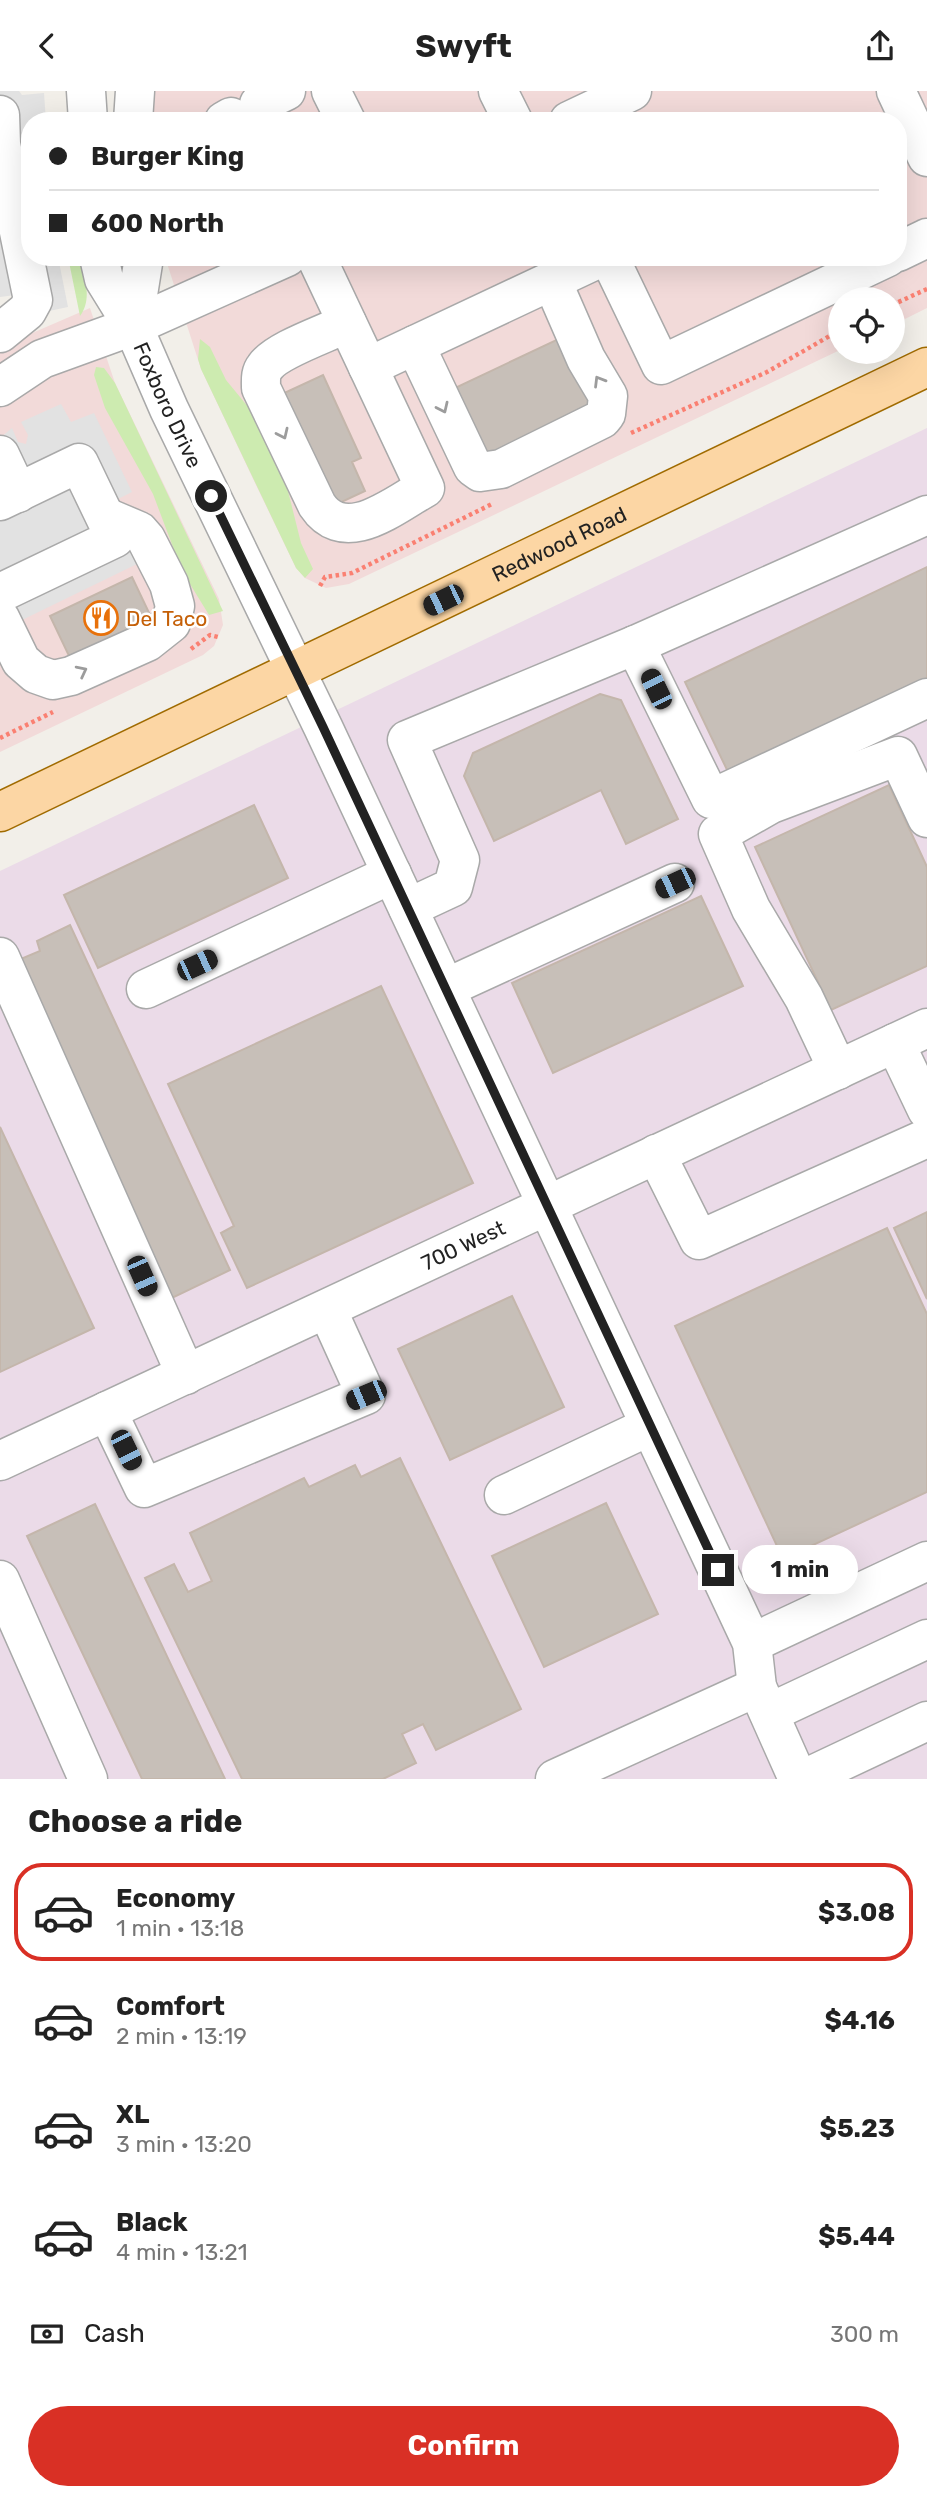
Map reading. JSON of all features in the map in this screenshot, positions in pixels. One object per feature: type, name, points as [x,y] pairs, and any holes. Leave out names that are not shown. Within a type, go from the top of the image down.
[{"type":"main road","name":"Redwood Road","points":[[0,812],[927,367]]},
{"type":"street","points":[[86,91],[87,112]]},
{"type":"street","points":[[134,112],[135,91]]},
{"type":"street","points":[[331,91],[342,112]]},
{"type":"street","points":[[498,91],[508,112]]},
{"type":"street","points":[[588,112],[632,91]]},
{"type":"street","points":[[910,103],[927,157]]},
{"type":"street","points":[[0,135],[21,240]]},
{"type":"street","points":[[907,248],[927,239]]},
{"type":"street","points":[[0,333],[27,311],[33,300],[26,266]]},
{"type":"street","name":"Foxboro Drive","points":[[101,266],[104,279],[133,326],[169,409],[297,671],[752,1643],[763,1700],[798,1779]]},
{"type":"street","name":"Foxboro Drive","points":[[133,326],[143,266]]},
{"type":"street","points":[[0,387],[42,359],[133,326],[267,266]]},
{"type":"street","points":[[320,266],[343,314],[425,488],[359,523],[348,525],[330,520],[317,505],[261,388],[251,361],[254,344],[343,314]]},
{"type":"street","points":[[368,367],[583,266]]},
{"type":"street","points":[[613,266],[661,365],[869,266]]},
{"type":"street","points":[[415,345],[472,467],[480,472],[501,469],[602,419],[606,414],[608,396],[586,359],[552,281]]},
{"type":"street","points":[[0,455],[9,497],[79,463],[115,538],[0,593]]},
{"type":"street","points":[[146,989],[400,891],[453,887],[460,860],[407,740],[635,645],[927,515]]},
{"type":"street","points":[[0,618],[21,661],[18,675],[53,680],[71,676],[147,642],[171,623],[175,606],[173,594],[146,539],[139,531],[106,517]]},
{"type":"street","points":[[635,645],[711,799],[927,698]]},
{"type":"street","points":[[838,1070],[804,998],[751,909],[718,834],[771,804],[898,756],[927,818]]},
{"type":"street","points":[[446,989],[675,883]]},
{"type":"street","points":[[0,957],[186,1375]]},
{"type":"street","points":[[911,1036],[927,1110]]},
{"type":"street","name":"700 West","points":[[0,1461],[911,1036]]},
{"type":"street","points":[[656,1154],[699,1240],[927,1138]]},
{"type":"street","points":[[107,1411],[144,1488],[366,1395],[327,1309]]},
{"type":"street","points":[[504,1495],[650,1426]]},
{"type":"street","points":[[752,1643],[927,1561]]},
{"type":"street","points":[[0,1580],[88,1779]]},
{"type":"street","points":[[555,1779],[616,1764],[763,1700],[927,1639]]},
{"type":"street","points":[[804,1779],[927,1721]]},
{"type":"path","points":[[905,299],[927,289]]},
{"type":"path","points":[[320,586],[325,577],[340,577],[398,551]]},
{"type":"path","points":[[209,635],[218,637]]},
{"type":"shaded area","points":[[0,91],[19,91],[22,95],[44,93],[45,112],[21,112],[21,266],[60,266],[68,307],[49,311],[15,295],[0,297]]},
{"type":"shaded area","points":[[150,91],[927,91],[927,308],[905,319],[905,287],[828,287],[828,356],[349,584],[326,588],[305,578],[296,568],[201,369],[168,266],[907,266],[907,112],[151,112]]},
{"type":"shaded area","points":[[90,308],[115,383],[219,599],[223,625],[214,646],[203,655],[0,752],[0,347]]},
{"type":"shaded area","points":[[61,404],[71,422],[94,413],[132,492],[116,500],[137,564],[20,621],[0,606],[0,438],[12,428],[18,442],[26,444],[28,435],[21,422]]},
{"type":"shaded area","points":[[927,428],[927,1779],[0,1779],[0,871]]},
{"type":"green space","points":[[70,266],[82,266],[85,280],[87,295],[80,316]]},
{"type":"green space","points":[[200,339],[210,347],[226,380],[254,414],[286,483],[301,543],[313,569],[305,578],[296,568],[201,369],[198,359]]},
{"type":"green space","points":[[96,367],[104,368],[115,383],[223,611],[209,615],[182,571],[153,494],[105,408],[94,375]]},
{"type":"building","points":[[567,335],[603,412],[489,466],[453,389]]},
{"type":"building","points":[[323,375],[361,458],[352,462],[365,491],[333,506],[280,395]]},
{"type":"building","points":[[927,567],[927,680],[729,774],[685,682]]},
{"type":"building","name":"Del Taco","points":[[132,577],[152,619],[70,658],[50,616]]},
{"type":"building","points":[[600,694],[621,700],[678,819],[626,844],[601,790],[494,841],[464,776],[473,753]]},
{"type":"building","points":[[889,785],[927,867],[927,966],[831,1010],[755,847]]},
{"type":"building","points":[[254,805],[288,878],[98,968],[64,895]]},
{"type":"building","points":[[701,896],[743,986],[553,1073],[512,983]]},
{"type":"building","points":[[70,925],[230,1270],[172,1298],[16,961],[40,951],[37,941]]},
{"type":"building","points":[[381,986],[473,1183],[247,1288],[221,1233],[234,1226],[168,1084]]},
{"type":"building","points":[[0,1127],[94,1328],[0,1372]]},
{"type":"building","points":[[927,1212],[927,1299],[894,1228]]},
{"type":"building","points":[[887,1228],[927,1314],[927,1492],[783,1559],[675,1326]]},
{"type":"building","points":[[512,1296],[564,1407],[450,1460],[398,1349]]},
{"type":"building","points":[[400,1458],[521,1709],[436,1750],[423,1724],[402,1734],[416,1763],[383,1779],[242,1779],[145,1578],[174,1564],[188,1592],[212,1581],[190,1533],[304,1478],[309,1487],[355,1465],[361,1477]]},
{"type":"building","points":[[606,1503],[658,1614],[544,1667],[492,1556]]},
{"type":"building","points":[[95,1504],[225,1779],[142,1779],[27,1536]]},
{"type":"place","name":"Del Taco","points":[[101,618]]},
{"type":"route","points":[[211,496],[323,727],[718,1570]]}]
